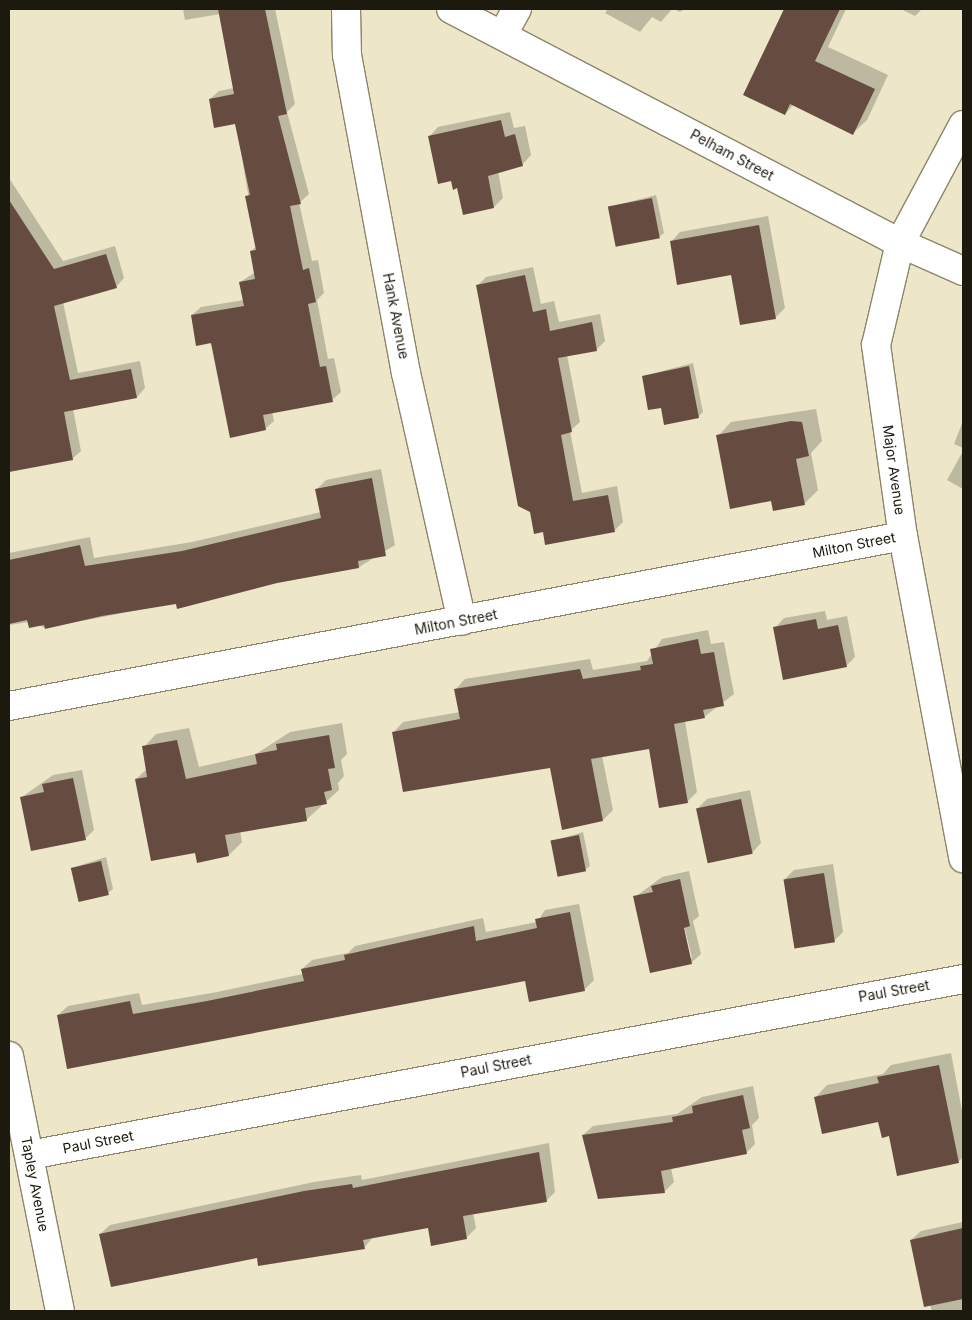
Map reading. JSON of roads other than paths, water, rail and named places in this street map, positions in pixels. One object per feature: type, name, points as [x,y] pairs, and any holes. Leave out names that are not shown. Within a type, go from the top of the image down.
[{"type":"street","name":"Hank Avenue","points":[[346,9],[347,55],[406,373],[462,621]]},
{"type":"street","points":[[451,9],[503,34],[517,9]]},
{"type":"street","name":"Pelham Street","points":[[503,34],[900,243],[963,271]]},
{"type":"street","name":"Major Avenue","points":[[963,125],[900,243],[876,345],[904,536],[963,858]]},
{"type":"street","name":"Milton Street","points":[[9,706],[904,536]]},
{"type":"street","name":"Paul Street","points":[[30,1155],[963,979]]},
{"type":"street","name":"Tapley Avenue","points":[[9,1056],[60,1311]]}]
